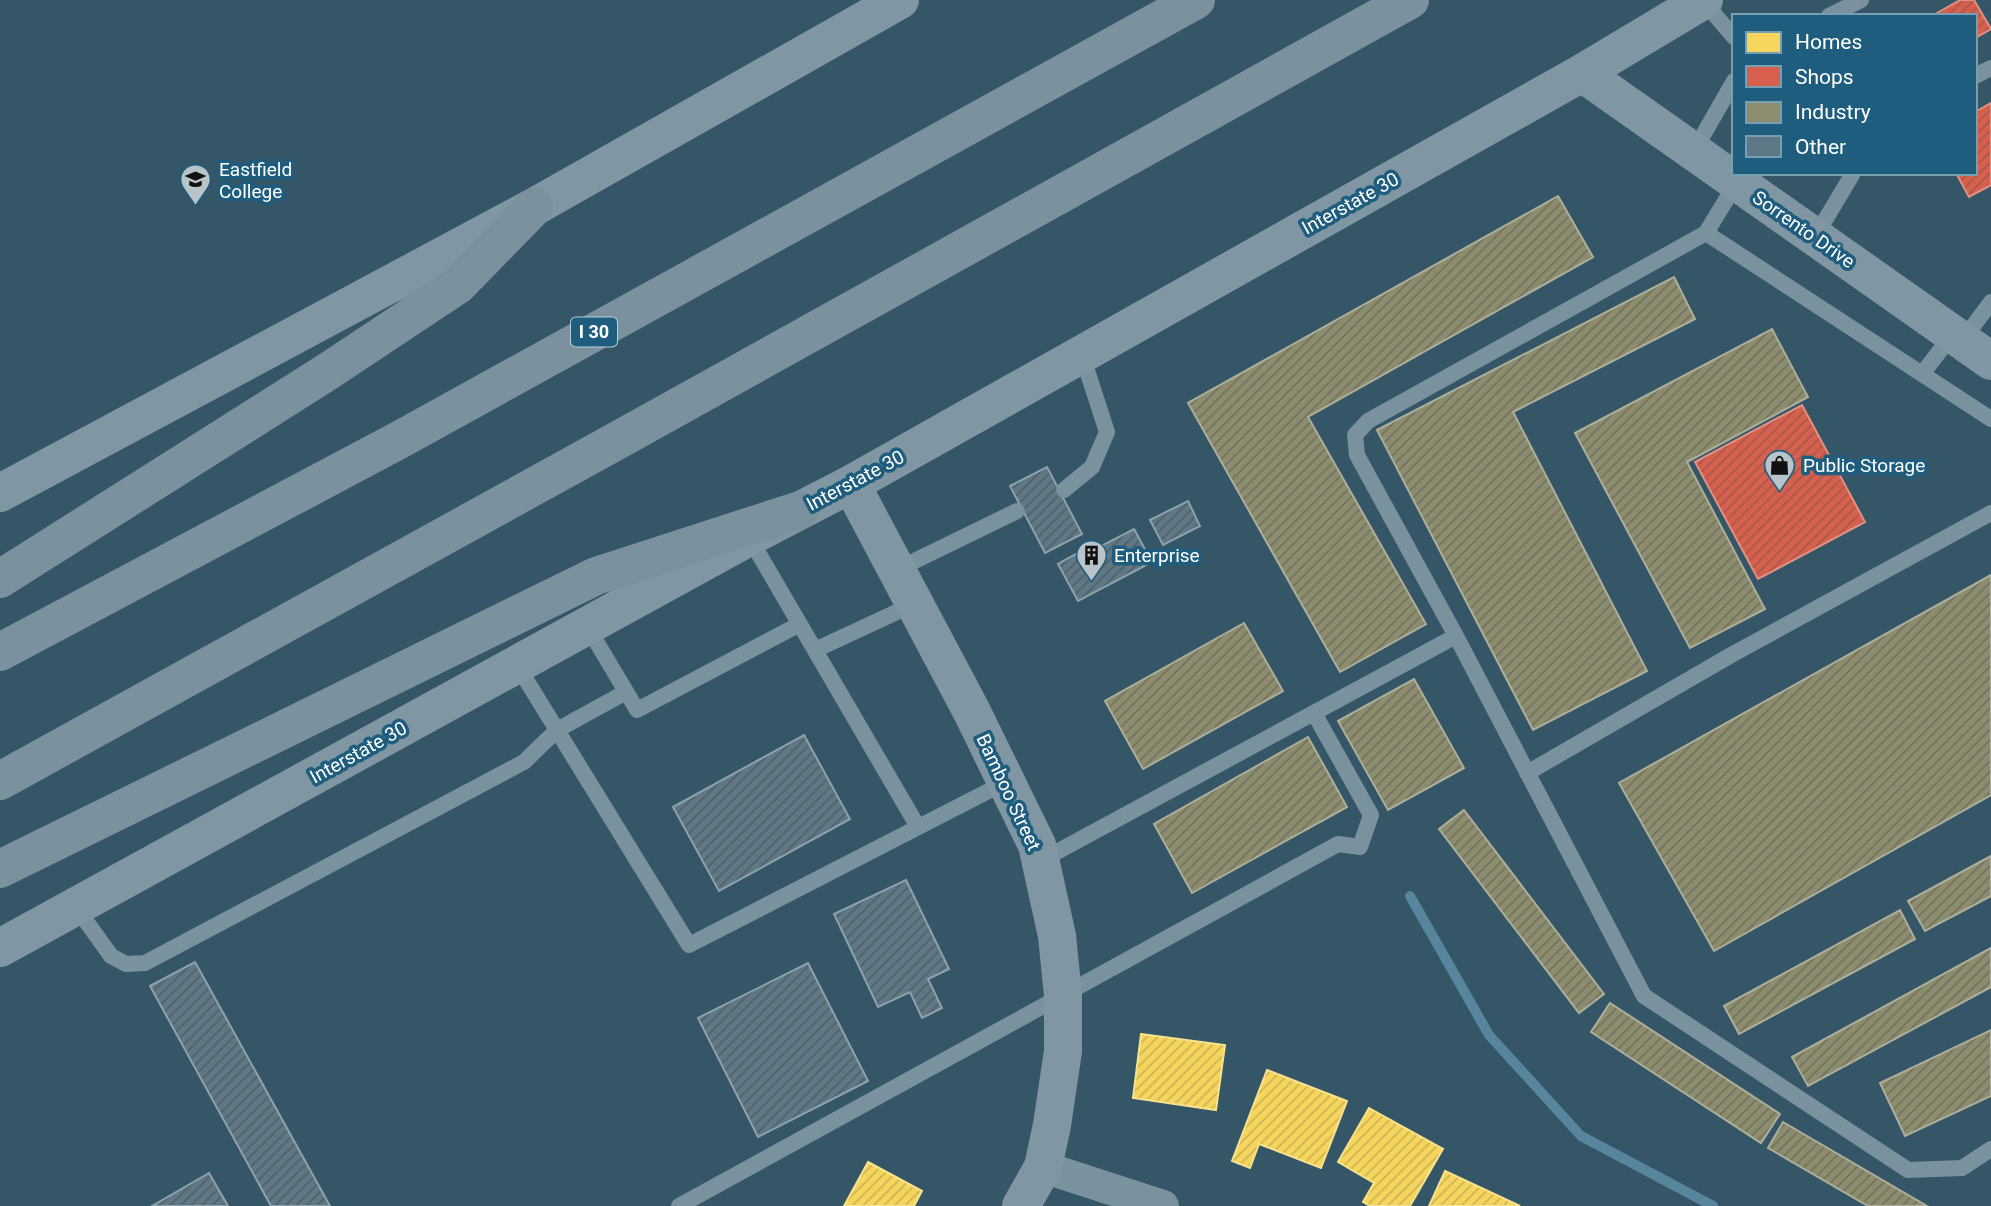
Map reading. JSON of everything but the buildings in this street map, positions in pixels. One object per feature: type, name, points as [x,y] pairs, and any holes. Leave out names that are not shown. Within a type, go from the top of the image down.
[{"type":"highway","name":"I 30","points":[[0,652],[401,439],[1196,0]]},
{"type":"highway","points":[[0,781],[1410,0]]},
{"type":"highway","points":[[0,579],[315,380],[458,285],[534,207]]},
{"type":"highway","points":[[0,869],[596,576],[800,510]]},
{"type":"main road","points":[[0,494],[534,207],[900,0]]},
{"type":"main road","name":"Interstate 30","points":[[0,948],[749,537],[851,484],[1582,73],[1704,0]]},
{"type":"main road","name":"Sorrento Drive","points":[[1582,73],[1969,345]]},
{"type":"main road","name":"Bamboo Street","points":[[851,484],[972,712],[1037,845],[1041,861],[1058,936],[1063,995],[1063,1051],[1052,1125],[1042,1167],[1021,1206]]},
{"type":"street","points":[[1042,1167],[1163,1206]]},
{"type":"lane","points":[[1704,0],[1732,35]]},
{"type":"lane","points":[[1833,14],[1861,0]]},
{"type":"lane","points":[[1694,151],[1732,84]]},
{"type":"lane","points":[[1815,237],[1852,175]]},
{"type":"lane","points":[[1737,182],[1706,233],[1368,421],[1355,435],[1357,454],[1456,636],[1644,996],[1908,1170],[1962,1168],[1991,1149]]},
{"type":"lane","points":[[1706,233],[1991,419]]},
{"type":"lane","points":[[1922,373],[1969,345],[1991,302]]},
{"type":"lane","points":[[1064,491],[1092,467],[1107,432],[1082,355]]},
{"type":"lane","points":[[897,570],[1017,511]]},
{"type":"lane","points":[[1527,772],[1733,654],[1991,513]]},
{"type":"lane","points":[[749,537],[918,827]]},
{"type":"lane","points":[[815,650],[914,604]]},
{"type":"lane","points":[[587,626],[637,710],[800,625]]},
{"type":"lane","points":[[1041,861],[1456,636]]},
{"type":"lane","points":[[517,665],[689,945],[1006,782]]},
{"type":"lane","points":[[76,906],[111,957],[126,964],[145,963],[524,762],[557,730],[626,692]]},
{"type":"lane","points":[[679,1206],[1338,844],[1360,847],[1371,815],[1314,713]]},
{"type":"waterway","points":[[1410,896],[1489,1035],[1581,1136],[1713,1206]]},
{"type":"place","name":"Eastfield College","points":[[196,207]]},
{"type":"place","name":"Public Storage","points":[[1780,492]]},
{"type":"place","name":"Enterprise","points":[[1091,582]]}]
